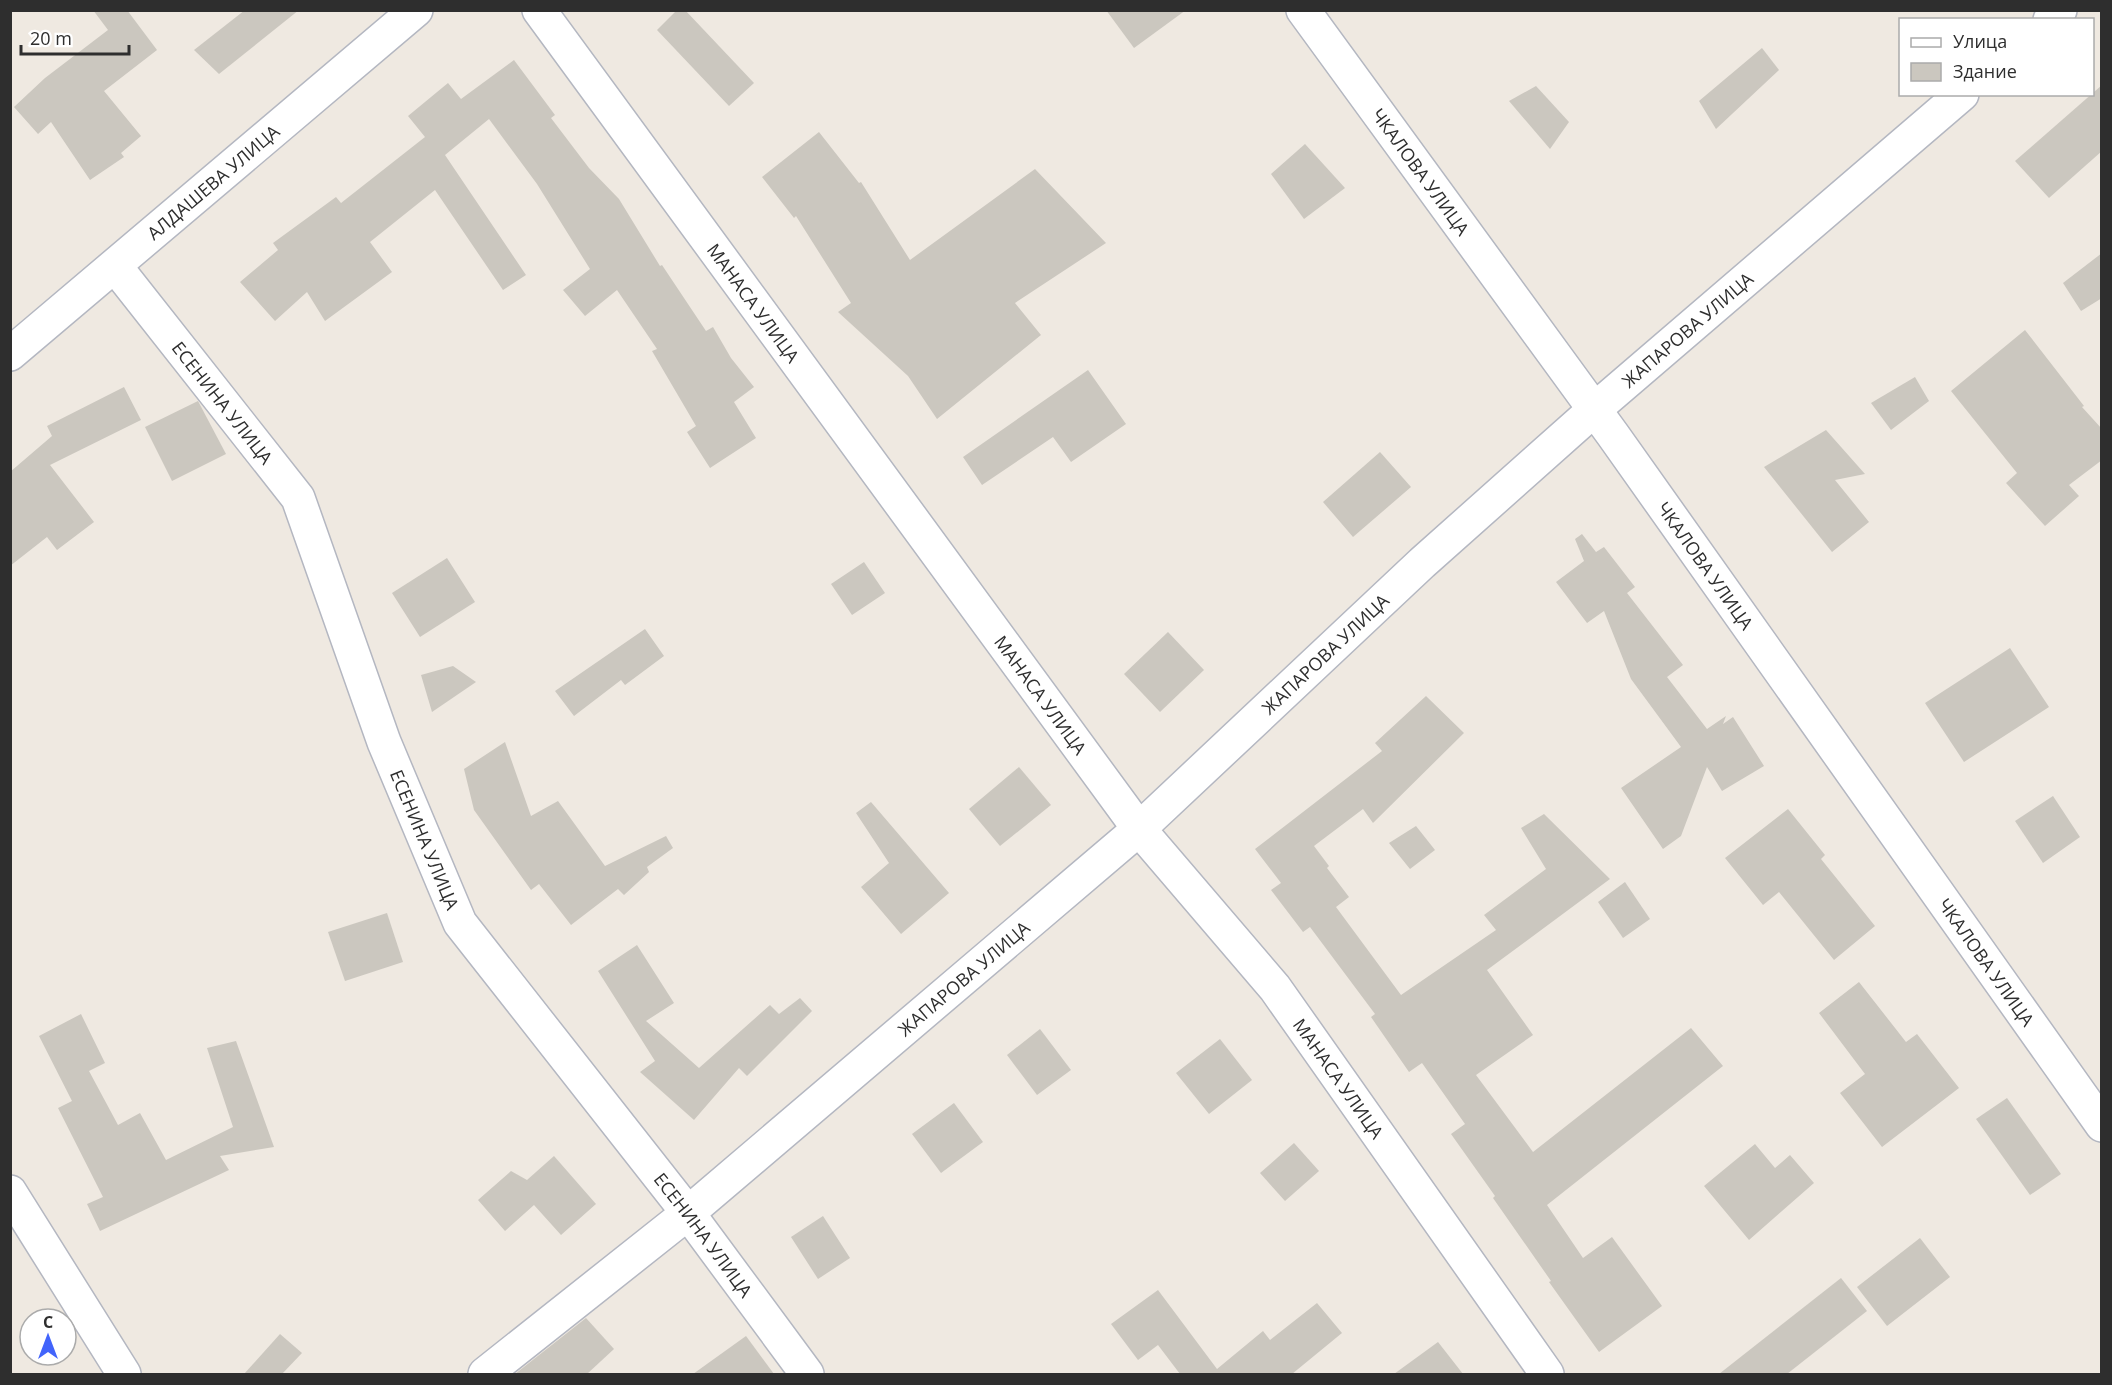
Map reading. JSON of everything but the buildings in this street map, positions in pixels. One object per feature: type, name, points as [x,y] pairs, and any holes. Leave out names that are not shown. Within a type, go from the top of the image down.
[{"type":"street","name":"АЛДАШЕВА УЛИЦА","points":[[10,354],[416,10]]},
{"type":"street","name":"МАНАСА УЛИЦА","points":[[539,10],[1139,829],[1275,988],[1547,1374]]},
{"type":"street","name":"ЧКАЛОВА УЛИЦА","points":[[1303,10],[1595,409],[2096,1106]]},
{"type":"street","name":"ЖАПАРОВА УЛИЦА","points":[[485,1374],[688,1213],[1139,829],[1422,563],[1595,409],[1960,96]]},
{"type":"street","name":"ЕСЕНИНА УЛИЦА","points":[[115,266],[298,498],[384,742],[460,923],[688,1213],[807,1374]]},
{"type":"street","points":[[10,1192],[124,1374]]}]
